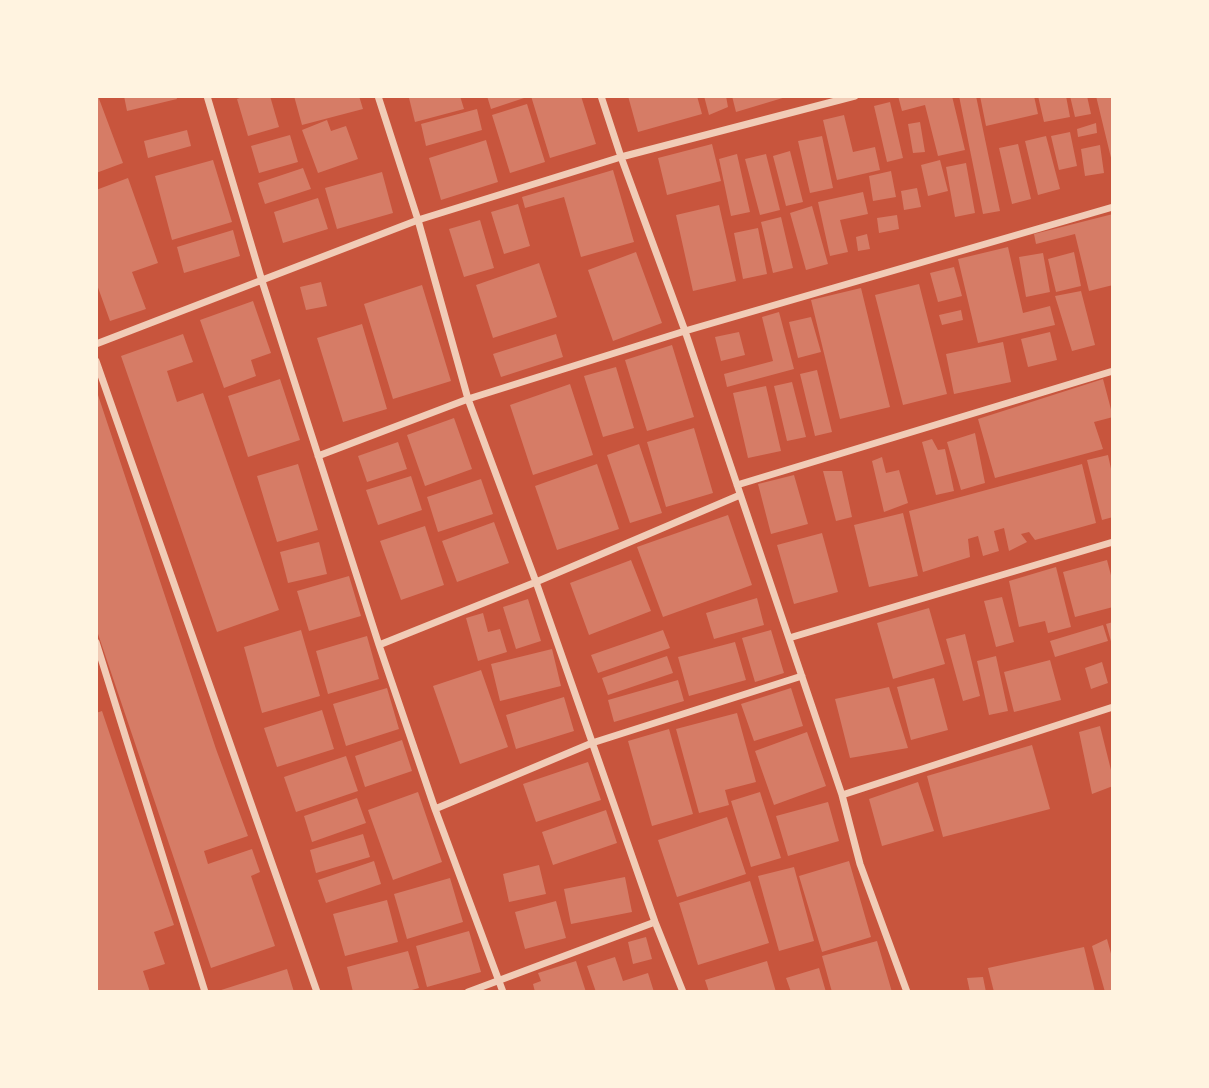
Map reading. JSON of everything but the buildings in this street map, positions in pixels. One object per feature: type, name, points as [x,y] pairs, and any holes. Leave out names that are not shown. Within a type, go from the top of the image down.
[{"type":"street","points":[[207,96],[262,281],[379,645],[435,809],[503,992]]},
{"type":"street","points":[[378,96],[418,220],[468,399],[536,582],[655,922],[683,992]]},
{"type":"street","points":[[601,96],[685,331],[842,796],[860,864],[907,992]]},
{"type":"street","points":[[96,344],[418,220],[621,157],[855,96]]},
{"type":"street","points":[[318,456],[468,399],[685,331],[1113,207]]},
{"type":"street","points":[[96,361],[317,992]]},
{"type":"street","points":[[737,485],[1113,371]]},
{"type":"street","points":[[379,645],[740,495]]},
{"type":"street","points":[[789,638],[1113,542]]},
{"type":"street","points":[[96,642],[205,992]]},
{"type":"street","points":[[435,809],[592,743],[802,676]]},
{"type":"street","points":[[842,796],[1113,707]]},
{"type":"street","points":[[468,992],[655,922]]}]
